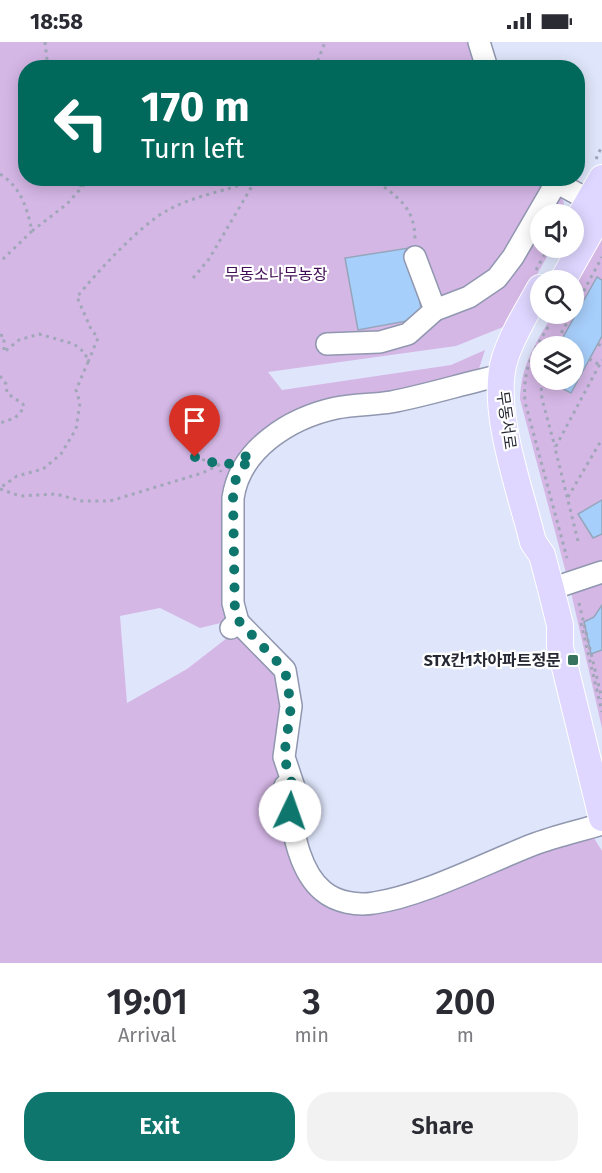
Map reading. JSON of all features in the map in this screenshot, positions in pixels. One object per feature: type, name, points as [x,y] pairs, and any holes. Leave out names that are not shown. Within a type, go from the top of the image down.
[{"type":"main road","points":[[568,270],[595,205],[602,178]]},
{"type":"main road","points":[[584,216],[595,205]]},
{"type":"main road","name":"무동서로","points":[[530,308],[505,358],[500,398],[533,542],[555,556]]},
{"type":"main road","name":"무동서로","points":[[540,324],[521,358],[514,377],[513,400],[545,539],[555,556],[551,588],[560,625],[560,647],[602,819]]},
{"type":"main road","name":"무동서로","points":[[560,625],[569,633],[572,642],[602,759]]},
{"type":"street","points":[[480,42],[485,60]]},
{"type":"street","points":[[327,344],[380,342],[408,334],[435,310],[469,297],[497,278],[513,257],[549,186]]},
{"type":"street","points":[[561,186],[595,205]]},
{"type":"street","points":[[415,257],[435,310]]},
{"type":"street","points":[[290,811],[295,794],[284,757],[291,706],[285,670],[234,625],[233,498],[235,481],[251,454],[292,425],[320,412],[390,402],[502,375]]},
{"type":"street","points":[[551,588],[602,572]]},
{"type":"street","points":[[285,786],[290,811],[311,878],[323,892],[356,904],[394,899],[535,844],[602,824]]},
{"type":"path","points":[[45,42],[47,60]]},
{"type":"path","points":[[318,60],[325,42]]},
{"type":"path","points":[[0,174],[10,181],[19,193],[28,210],[32,231]]},
{"type":"path","points":[[0,489],[17,476],[44,469],[61,454],[76,429],[80,403],[76,390],[98,338],[91,329],[76,297],[97,272],[151,220],[169,209],[236,186]]},
{"type":"path","points":[[193,278],[209,259],[252,186]]},
{"type":"path","points":[[382,186],[407,205],[415,225],[415,257]]},
{"type":"path","points":[[0,262],[32,231],[67,204],[81,187]]},
{"type":"path","points":[[584,292],[602,257]]},
{"type":"path","points":[[597,267],[602,269]]},
{"type":"path","points":[[550,324],[530,360],[524,387],[555,556]]},
{"type":"path","points":[[0,335],[4,336],[4,352],[19,340],[39,334],[74,344],[85,353],[88,362]]},
{"type":"path","points":[[555,448],[601,362],[590,359]]},
{"type":"path","points":[[0,376],[6,384],[8,393],[23,404],[24,408],[15,418],[0,423]]},
{"type":"path","points":[[541,390],[578,541]]},
{"type":"path","points":[[567,498],[602,439]]},
{"type":"path","points":[[0,489],[20,496],[56,494],[82,501],[110,501],[222,465],[195,457]]},
{"type":"path","points":[[602,699],[578,603],[602,712]]},
{"type":"green space","name":"무동소나무농장","points":[[0,42],[476,42],[482,60],[18,60],[18,186],[547,186],[563,200],[564,204],[530,204],[530,258],[546,258],[539,270],[530,270],[530,286],[508,325],[456,346],[268,372],[282,390],[451,365],[485,350],[476,378],[332,406],[239,469],[233,620],[200,628],[160,608],[120,616],[127,703],[187,669],[240,628],[283,672],[303,872],[342,904],[591,833],[602,851],[602,963],[0,963]]},
{"type":"green space","points":[[602,226],[602,728],[570,588],[520,399],[523,375],[530,355],[530,390],[584,390],[584,336],[540,336],[547,324],[584,324],[584,270],[578,270]]},
{"type":"building","points":[[409,248],[423,318],[358,330],[345,258]]},
{"type":"building","points":[[597,277],[602,280],[602,336],[584,369],[584,336],[564,336],[570,324],[584,324],[584,300]]},
{"type":"building","points":[[602,500],[602,534],[593,538],[578,514]]},
{"type":"building","points":[[602,605],[602,650],[591,654],[584,622],[594,617]]},
{"type":"place","name":"STX칸1차아파트정문","points":[[573,660]]},
{"type":"route","points":[[195,457],[224,466],[251,454],[235,481],[233,603],[238,622],[285,670],[291,706],[284,757],[295,790],[290,811]]}]
